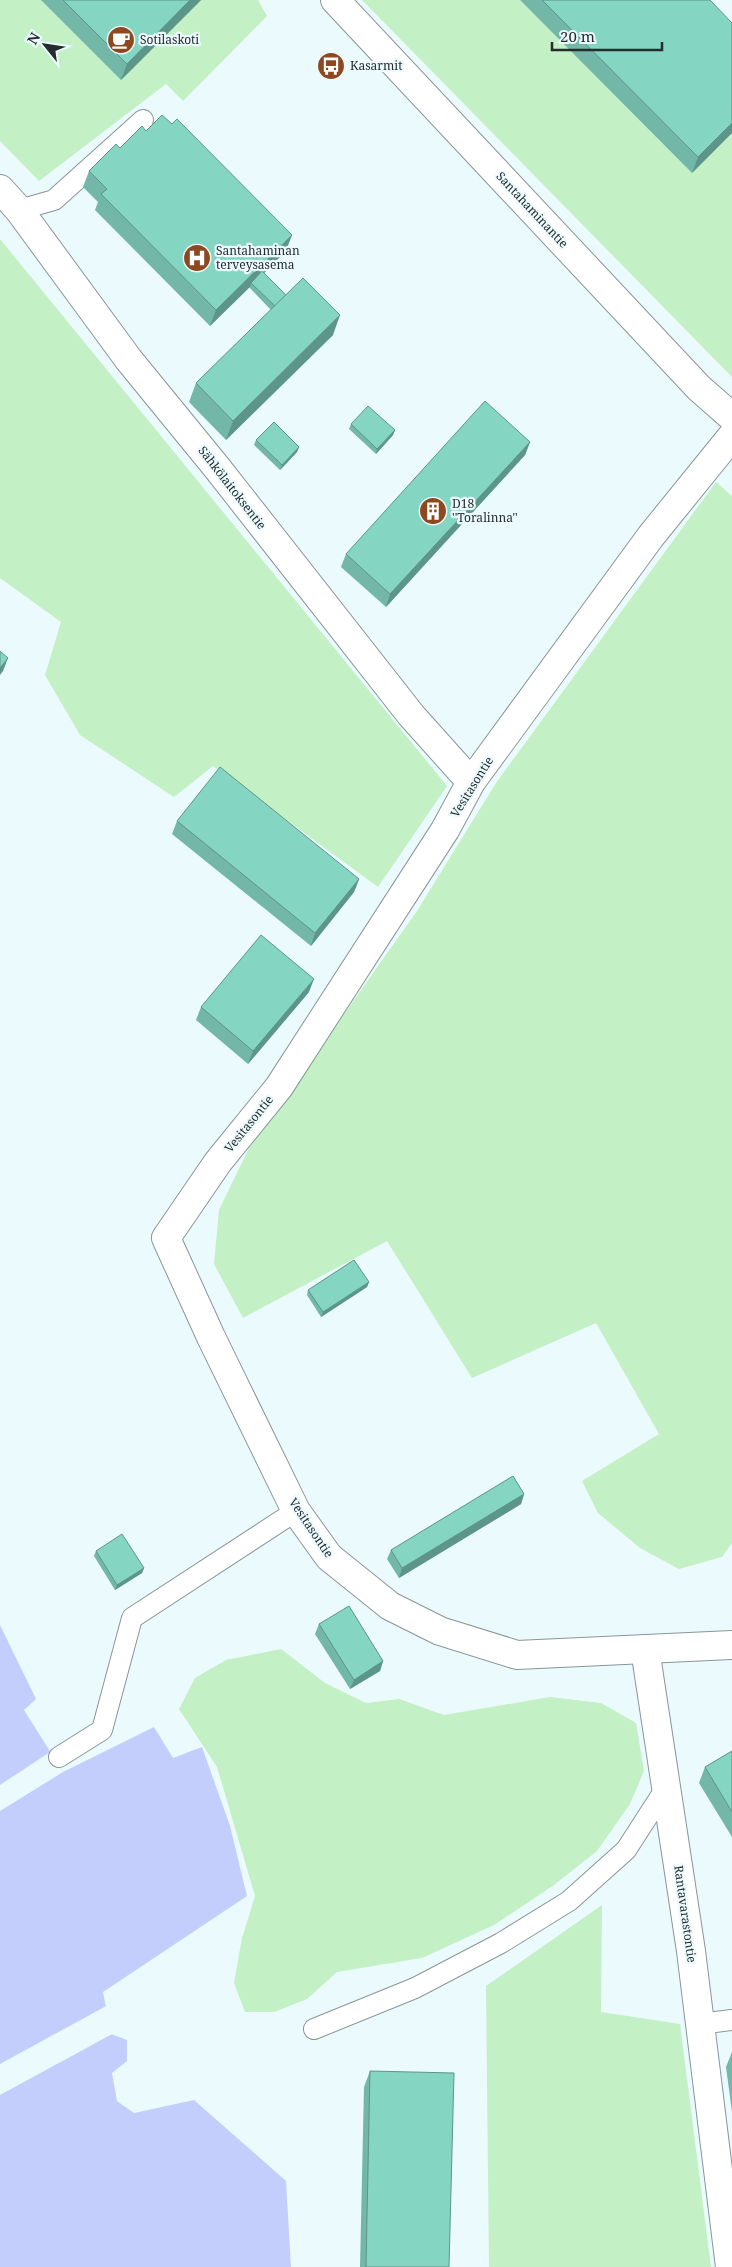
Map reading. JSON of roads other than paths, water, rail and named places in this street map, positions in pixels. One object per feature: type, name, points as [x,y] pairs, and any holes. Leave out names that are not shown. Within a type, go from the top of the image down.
[{"type":"street","name":"Santahaminantie","points":[[335,0],[699,388],[732,417]]},
{"type":"street","name":"Sähkölaitoksentie","points":[[0,189],[19,210],[129,360],[218,469],[411,715],[471,782]]},
{"type":"street","name":"Vesitasontie","points":[[645,1649],[517,1654],[440,1631],[390,1606],[329,1557],[296,1511],[211,1337],[166,1238],[218,1162],[279,1087],[445,830],[471,782],[651,536],[732,436]]},
{"type":"street","points":[[645,1649],[732,1645]]},
{"type":"street","name":"Rantavarastontie","points":[[645,1649],[699,2024],[730,2267]]},
{"type":"lane","points":[[19,210],[54,200],[143,120]]},
{"type":"lane","points":[[59,1757],[102,1730],[132,1618],[296,1511]]},
{"type":"lane","points":[[314,2029],[415,1988],[501,1943],[569,1901],[626,1850],[666,1788]]},
{"type":"lane","points":[[699,2024],[732,2020]]},
{"type":"water","points":[[0,1625],[36,1699],[24,1710],[63,1772],[154,1727],[173,1758],[202,1747],[230,1826],[247,1896],[103,1992],[111,2034],[127,2040],[127,2061],[112,2073],[117,2101],[134,2113],[194,2100],[286,2181],[291,2267],[0,2267]]},
{"type":"place","name":"Sotilaskoti","points":[[121,40]]},
{"type":"place","name":"Kasarmit","points":[[331,66]]},
{"type":"place","name":"Santahaminan terveysasema","points":[[197,258]]},
{"type":"place","name":"D18 ''Toralinna''","points":[[433,511]]}]
